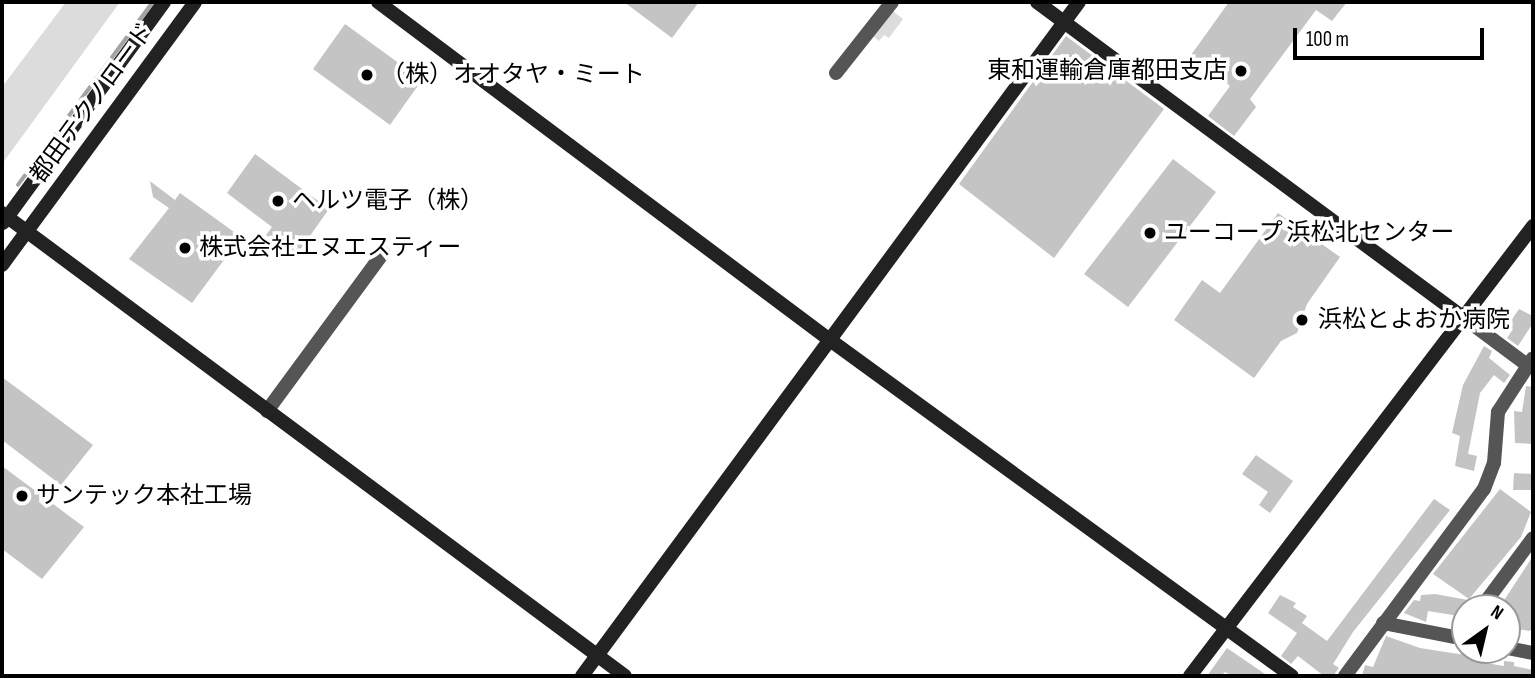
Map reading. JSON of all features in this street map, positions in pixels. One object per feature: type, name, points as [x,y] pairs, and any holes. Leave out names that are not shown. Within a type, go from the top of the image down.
[{"type":"street","name":"都田テクノロード","points":[[3,218],[164,2]]},
{"type":"street","name":"都田テクノロード","points":[[2,265],[195,2]]},
{"type":"street","points":[[378,2],[830,340],[1292,676]]},
{"type":"street","points":[[836,73],[892,2]]},
{"type":"street","points":[[1037,2],[1464,318],[1530,362],[1498,411],[1494,463],[1484,489],[1345,676]]},
{"type":"street","points":[[582,676],[1079,2]]},
{"type":"street","points":[[3,218],[26,232],[625,676]]},
{"type":"street","points":[[1191,676],[1533,226]]},
{"type":"street","points":[[267,411],[383,253]]},
{"type":"street","points":[[1491,594],[1533,538]]},
{"type":"street","points":[[1383,623],[1451,636]]},
{"type":"shaded area","points":[[66,2],[120,2],[2,164],[2,87]]},
{"type":"shaded area","points":[[890,9],[903,19],[889,38],[884,35],[879,41],[870,34]]},
{"type":"building","points":[[624,2],[699,2],[672,38]]},
{"type":"building","name":"東和運輸倉庫都田支店","points":[[1229,2],[1347,2],[1332,21],[1316,10],[1250,99],[1256,107],[1234,136],[1208,116],[1230,86],[1191,55]]},
{"type":"building","name":"（株）オオタヤ・ミート","points":[[345,24],[422,80],[390,125],[313,69]]},
{"type":"building","points":[[1066,36],[1164,109],[1054,258],[959,184]]},
{"type":"building","name":"ヘルツ電子（株）","points":[[255,154],[329,209],[295,257],[266,235],[272,227],[227,193]]},
{"type":"building","name":"ユーコープ 浜松北センター","points":[[1173,159],[1216,192],[1128,307],[1084,274]]},
{"type":"building","name":"株式会社エヌエスティー","points":[[150,181],[175,200],[180,193],[241,237],[192,303],[129,259],[169,208],[153,197]]},
{"type":"building","points":[[1278,213],[1340,257],[1307,304],[1297,333],[1281,341],[1254,378],[1174,320],[1202,280],[1220,293]]},
{"type":"building","points":[[1519,309],[1533,316],[1533,323],[1518,346],[1507,338],[1513,329],[1508,325]]},
{"type":"building","points":[[1484,346],[1492,351],[1489,358],[1510,375],[1504,383],[1494,375],[1480,393],[1468,454],[1477,456],[1474,471],[1455,466],[1460,436],[1452,433],[1463,385]]},
{"type":"building","points":[[2,377],[93,445],[61,485],[2,440]]},
{"type":"building","points":[[1526,386],[1533,387],[1533,444],[1515,443],[1514,411],[1522,412]]},
{"type":"building","points":[[1256,455],[1293,481],[1270,513],[1259,505],[1268,492],[1242,474]]},
{"type":"building","name":"サンテック本社工場","points":[[2,466],[84,527],[42,579],[2,549]]},
{"type":"building","points":[[1514,473],[1533,474],[1533,490],[1513,490]]},
{"type":"building","points":[[1500,489],[1531,512],[1521,537],[1473,594],[1462,594],[1433,574]]},
{"type":"building","points":[[1434,499],[1450,510],[1353,632],[1333,664],[1339,668],[1333,676],[1324,676],[1298,656],[1291,664],[1281,656],[1297,633],[1268,613],[1280,595],[1296,603],[1293,607],[1307,616],[1302,623],[1327,641]]},
{"type":"building","points":[[1533,556],[1533,629],[1521,630],[1521,594],[1508,594]]},
{"type":"building","points":[[1421,595],[1451,597],[1451,615],[1428,611],[1426,622],[1404,613],[1414,600],[1420,601]]},
{"type":"building","points":[[1386,636],[1420,648],[1451,653],[1451,664],[1514,664],[1533,670],[1533,676],[1362,676],[1365,665],[1373,667]]},
{"type":"building","points":[[1227,648],[1268,676],[1232,676],[1225,672],[1221,676],[1207,676]]},
{"type":"waterway","points":[[18,185],[153,2]]},
{"type":"place","name":"東和運輸倉庫都田支店","points":[[1241,71]]},
{"type":"place","name":"（株）オオタヤ・ミート","points":[[367,75]]},
{"type":"place","name":"ヘルツ電子（株）","points":[[278,201]]},
{"type":"place","name":"ユーコープ 浜松北センター","points":[[1150,233]]},
{"type":"place","name":"株式会社エヌエスティー","points":[[185,248]]},
{"type":"place","name":"浜松とよおか病院","points":[[1302,320]]},
{"type":"place","name":"サンテック本社工場","points":[[22,496]]}]
